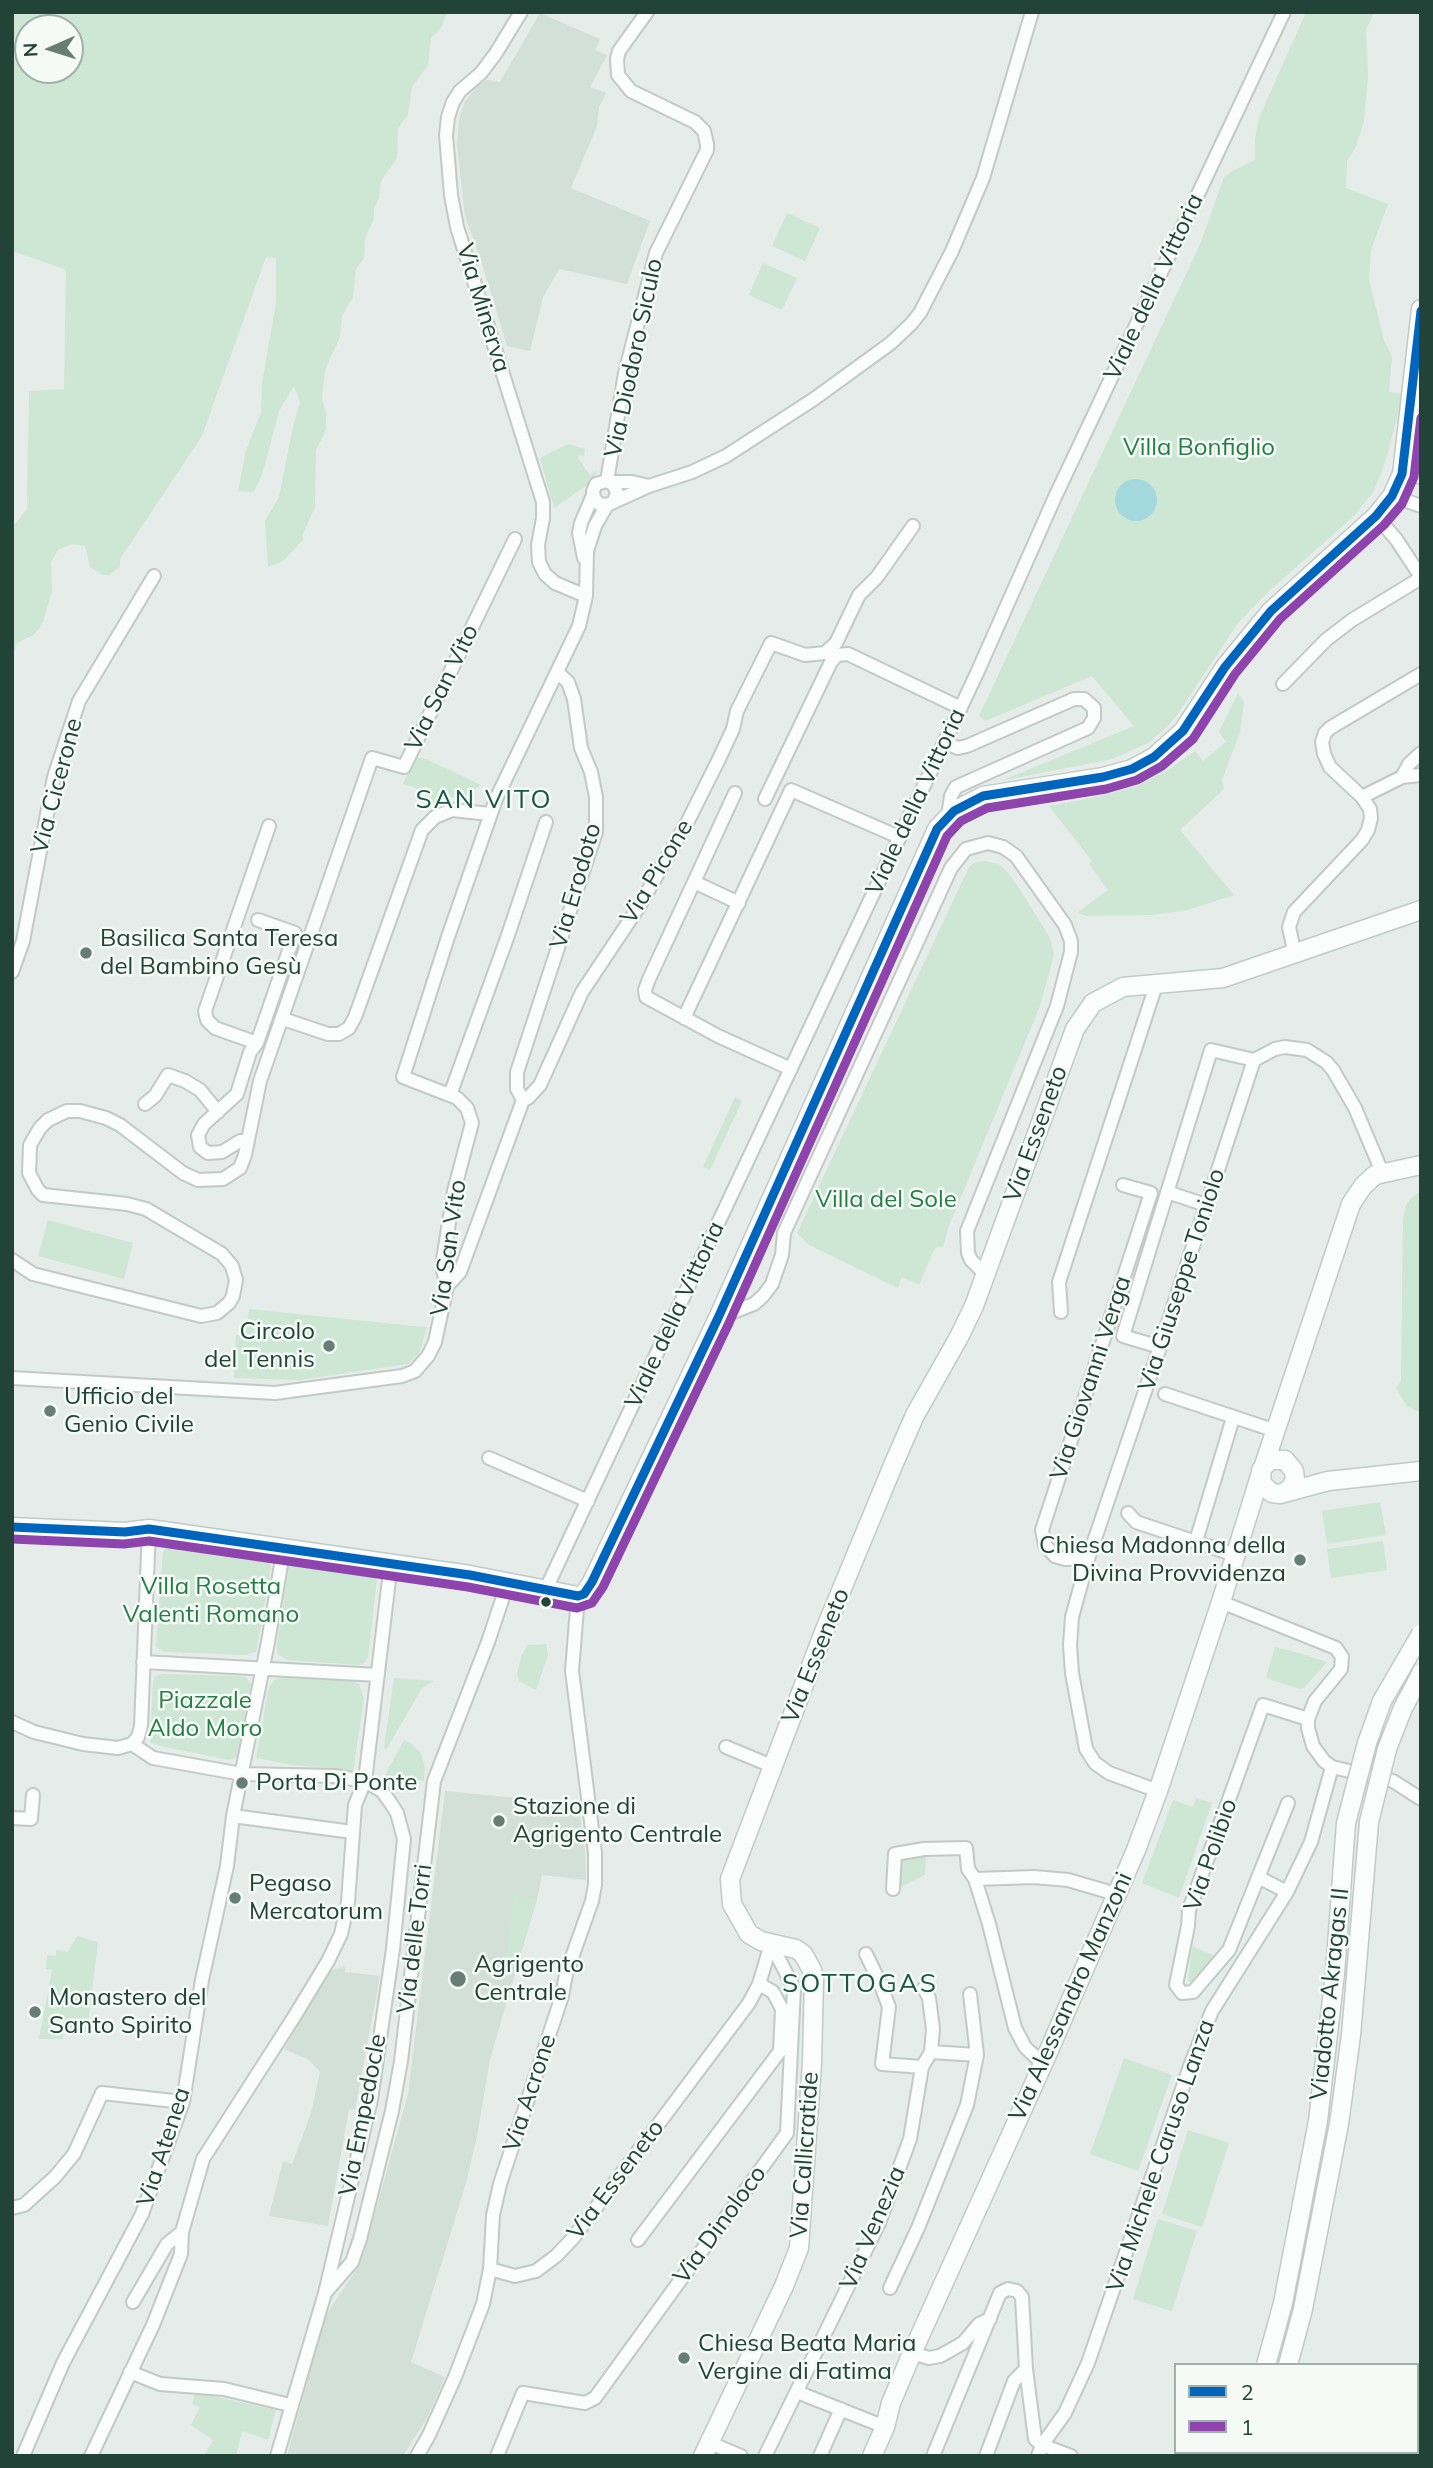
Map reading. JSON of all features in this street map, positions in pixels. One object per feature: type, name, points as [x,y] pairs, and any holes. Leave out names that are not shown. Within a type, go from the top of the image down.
[{"type":"street","name":"Via Minerva","points":[[522,12],[496,53],[453,102],[446,135],[449,185],[457,227],[542,502],[539,562],[545,574],[555,583],[586,596]]},
{"type":"street","name":"Via Diodoro Siculo","points":[[609,482],[625,373],[656,253],[708,144],[704,131],[695,122],[631,91],[618,75],[619,51],[647,12]]},
{"type":"street","points":[[593,495],[596,502],[611,503],[726,456],[814,399],[891,343],[911,324],[920,313],[952,251],[983,178],[1032,12]]},
{"type":"street","name":"Viale della Vittoria","points":[[545,1591],[945,743],[1055,497],[1284,12]]},
{"type":"street","points":[[12,1527],[125,1532],[149,1529],[391,1563],[578,1596],[584,1594],[718,1318],[937,829],[948,816],[983,796],[1103,777],[1132,769],[1154,757],[1183,732],[1225,667],[1271,611],[1376,516],[1392,496],[1402,474],[1421,309]]},
{"type":"street","points":[[1402,474],[1421,477]]},
{"type":"street","points":[[585,566],[591,537],[617,493],[609,482]]},
{"type":"street","points":[[585,566],[579,533],[583,513],[596,484],[632,482],[649,486]]},
{"type":"street","points":[[1392,496],[1421,506]]},
{"type":"street","points":[[1283,684],[1326,640],[1352,620],[1421,578],[1396,539],[1376,516]]},
{"type":"street","name":"Via Picone","points":[[447,1286],[460,1272],[523,1100],[540,1085],[582,992],[638,908],[688,821],[771,643],[805,655],[825,653],[836,643],[859,595],[877,577],[913,526]]},
{"type":"street","name":"Via San Vito","points":[[283,1018],[372,758],[404,767],[515,540]]},
{"type":"street","name":"Via San Vito","points":[[12,1378],[275,1393],[402,1376],[415,1371],[428,1356],[435,1342],[447,1286],[442,1266],[454,1191],[472,1124],[471,1116],[463,1102],[403,1077],[496,799],[579,626],[586,596],[585,566]]},
{"type":"street","name":"Via Cicerone","points":[[12,972],[23,941],[54,777],[79,701],[154,576]]},
{"type":"street","points":[[765,799],[831,662],[837,655],[848,654],[961,708]]},
{"type":"street","name":"Via Erodoto","points":[[523,1100],[517,1089],[517,1072],[596,832],[596,797],[591,772],[581,748],[574,699],[568,682],[558,673]]},
{"type":"street","points":[[1295,955],[1290,927],[1294,912],[1362,840],[1371,818],[1370,809],[1362,797],[1330,767],[1322,742],[1325,733],[1330,727],[1421,674]]},
{"type":"street","points":[[945,743],[958,748],[967,746],[1074,699],[1088,701],[1094,708],[1094,718],[1088,728],[956,787],[951,796],[948,816]]},
{"type":"street","points":[[1402,777],[1409,764],[1421,753]]},
{"type":"street","points":[[1362,797],[1402,777],[1421,775]]},
{"type":"street","points":[[684,1018],[790,790],[899,837]]},
{"type":"street","points":[[734,793],[645,990],[646,997],[718,1036],[791,1069]]},
{"type":"street","points":[[12,1260],[33,1274],[201,1316],[217,1313],[229,1303],[236,1288],[235,1273],[227,1259],[146,1209],[127,1204],[43,1195],[29,1173],[28,1154],[34,1137],[48,1120],[67,1111],[92,1113],[106,1118],[183,1173],[198,1180],[215,1181],[235,1172],[245,1155],[260,1081],[283,1018],[328,1034],[339,1034],[349,1028],[422,830],[435,817],[452,810],[491,814]]},
{"type":"street","points":[[450,1095],[546,822]]},
{"type":"street","points":[[257,1043],[215,1028],[207,1020],[205,1011],[269,825]]},
{"type":"street","points":[[718,1318],[754,1304],[772,1284],[782,1255],[784,1233],[951,868],[966,849],[988,843],[1003,847],[1016,856],[1065,925],[1070,952],[1056,1006],[967,1231],[968,1253],[985,1274]]},
{"type":"street","points":[[694,882],[739,903]]},
{"type":"street","name":"Via Esseneto","points":[[490,2269],[514,2276],[536,2272],[574,2237],[749,2003],[759,1984],[771,1944],[749,1934],[735,1913],[730,1887],[733,1871],[824,1632],[894,1463],[915,1415],[959,1337],[985,1274],[1080,1019],[1093,1003],[1112,991],[1135,985],[1223,978],[1421,910]]},
{"type":"street","points":[[248,1141],[240,1142],[222,1152],[208,1153],[200,1147],[198,1135],[204,1124],[237,1094],[295,933],[258,920]]},
{"type":"street","points":[[1061,1312],[1059,1282],[1156,985]]},
{"type":"street","points":[[1254,1060],[1285,1047],[1307,1050],[1333,1070],[1355,1108],[1382,1172],[1421,1164]]},
{"type":"street","name":"Via Giuseppe Toniolo","points":[[1158,1791],[1102,1769],[1090,1757],[1083,1741],[1070,1645],[1072,1617],[1088,1559],[1160,1347],[1254,1060],[1212,1049],[1123,1336],[1160,1347]]},
{"type":"street","points":[[145,1104],[155,1096],[168,1075],[200,1090],[218,1112]]},
{"type":"street","name":"Via Alessandro Manzoni","points":[[872,2456],[912,2353],[1043,2064],[1158,1791],[1351,1204],[1363,1186],[1382,1172]]},
{"type":"street","name":"Via Giovanni Verga","points":[[1088,1559],[1055,1556],[1045,1545],[1042,1530],[1151,1193],[1123,1185]]},
{"type":"street","points":[[1167,1192],[1206,1205]]},
{"type":"street","points":[[1165,1394],[1233,1419],[1276,1431],[1279,1448],[1294,1471],[1295,1479],[1291,1488],[1282,1493]]},
{"type":"street","points":[[1196,1541],[1233,1419]]},
{"type":"street","points":[[489,1458],[588,1501]]},
{"type":"street","points":[[1328,1481],[1287,1462],[1270,1460],[1262,1471],[1266,1489],[1282,1493],[1328,1481],[1418,1473]]},
{"type":"street","name":"Via Alessandro Manzoni","points":[[1245,1529],[1260,1509],[1282,1493]]},
{"type":"street","points":[[1128,1513],[1136,1522],[1235,1555]]},
{"type":"street","points":[[12,1721],[34,1732],[83,1744],[118,1748],[132,1744],[140,1732],[149,1529]]},
{"type":"street","points":[[242,1774],[284,1547]]},
{"type":"street","points":[[91,2456],[153,2325],[181,2254],[182,2232],[203,2159],[294,2017],[335,1947],[348,1902],[355,1805],[365,1781],[391,1563]]},
{"type":"street","name":"Via delle Torri","points":[[325,2293],[352,2262],[392,2111],[401,2061],[434,1781],[488,1642],[508,1582]]},
{"type":"street","name":"Via Acrone","points":[[417,2456],[455,2377],[483,2304],[490,2269],[493,2215],[500,2184],[562,1996],[566,1974],[592,1901],[595,1885],[595,1853],[572,1671],[578,1596]]},
{"type":"street","points":[[1221,1602],[1331,1645],[1339,1652],[1343,1663],[1341,1670],[1315,1702],[1308,1719],[1309,1738],[1313,1746],[1332,1767],[1393,1781],[1421,1799]]},
{"type":"street","name":"Viadotto Akragas II","points":[[1267,2363],[1283,2303],[1318,2121],[1335,1973],[1346,1823],[1367,1743],[1382,1701],[1421,1634]]},
{"type":"street","points":[[144,1662],[378,1675]]},
{"type":"street","name":"Viadotto Akragas II","points":[[1289,2363],[1303,2309],[1339,2124],[1352,2023],[1369,1822],[1387,1749],[1403,1708],[1421,1674]]},
{"type":"street","name":"Via Polibio","points":[[1288,1803],[1229,1950],[1193,1992],[1187,1994],[1178,1990],[1176,1985],[1189,1910],[1263,1705],[1308,1719]]},
{"type":"street","points":[[132,1744],[153,1758],[242,1774],[334,1776],[365,1781]]},
{"type":"street","points":[[726,1747],[772,1766]]},
{"type":"street","name":"Via Michele Caruso Lanza","points":[[1040,2450],[1065,2413],[1088,2363],[1190,2066],[1212,2011],[1287,1892],[1311,1842],[1332,1767]]},
{"type":"street","name":"Via Atenea","points":[[23,2456],[63,2363],[142,2214],[183,2102],[202,1980],[227,1866],[233,1816],[242,1774]]},
{"type":"street","name":"Via Empedocle","points":[[277,2456],[325,2293],[371,2100],[393,1949],[404,1839],[397,1813],[382,1791],[365,1781]]},
{"type":"street","points":[[12,1818],[31,1819],[33,1795]]},
{"type":"street","points":[[233,1816],[352,1832]]},
{"type":"street","points":[[893,1889],[895,1854],[924,1849],[966,1848],[968,1869],[975,1879],[989,1924],[1015,2028],[1025,2047],[1043,2064]]},
{"type":"street","points":[[975,1879],[1034,1877],[1068,1880],[1116,1894]]},
{"type":"street","points":[[1259,1878],[1287,1892]]},
{"type":"street","name":"Via Dinoloco","points":[[497,2456],[523,2393],[585,2403],[595,2398],[787,2133],[794,1988],[771,1944]]},
{"type":"street","name":"Via Callicratide","points":[[705,2449],[784,2286],[799,2248],[812,2063],[814,1979],[803,1954],[771,1944]]},
{"type":"street","points":[[866,1954],[889,2007],[882,2064],[922,2067]]},
{"type":"street","points":[[638,2240],[780,2051],[782,2009],[773,1992],[759,1984]]},
{"type":"street","points":[[924,1988],[929,1998],[933,2029],[931,2052],[977,2055]]},
{"type":"street","points":[[890,2288],[918,2228],[967,2105],[977,2055],[970,1994]]},
{"type":"street","name":"Via Venezia","points":[[765,2456],[879,2223],[911,2139],[922,2067],[931,2052]]},
{"type":"street","points":[[12,2208],[24,2205],[55,2177],[74,2154],[102,2093],[183,2102]]},
{"type":"street","points":[[133,2302],[167,2244],[182,2232]]},
{"type":"street","points":[[933,2456],[1000,2293],[1009,2289],[1020,2294],[1035,2439],[1040,2450],[1071,2456]]},
{"type":"street","points":[[912,2353],[929,2358],[940,2356],[963,2343],[979,2324],[990,2319]]},
{"type":"street","points":[[986,2456],[1014,2381],[1026,2369]]},
{"type":"street","points":[[130,2372],[160,2384],[224,2389],[290,2405]]},
{"type":"street","points":[[797,2392],[885,2427]]},
{"type":"street","points":[[820,2456],[841,2409]]},
{"type":"street","points":[[705,2449],[741,2456]]},
{"type":"shaded area","points":[[540,13],[600,39],[595,50],[607,55],[590,87],[606,93],[599,107],[597,126],[571,188],[650,221],[627,284],[559,269],[543,297],[530,351],[507,346],[465,216],[457,145],[459,120],[464,103],[477,86],[487,80],[500,82]]},
{"type":"shaded area","points":[[445,1791],[558,1802],[557,1810],[559,1807],[579,1810],[586,1880],[542,1875],[490,2059],[466,2183],[411,2362],[445,2377],[428,2416],[403,2456],[287,2456],[324,2318],[358,2267],[364,2253],[408,2094]]},
{"type":"shaded area","points":[[345,1966],[345,1972],[380,1976],[355,2110],[349,2109],[328,2226],[269,2216],[283,2161],[292,2164],[311,2113],[320,2072],[309,2060],[284,2049],[330,1971]]},
{"type":"green space","points":[[12,12],[447,13],[441,28],[431,38],[428,65],[412,87],[408,114],[398,129],[397,158],[381,181],[374,219],[365,238],[364,258],[356,269],[353,297],[342,316],[340,337],[325,370],[322,398],[326,412],[326,430],[316,450],[315,507],[303,540],[283,561],[268,567],[265,521],[279,497],[300,403],[294,386],[279,411],[262,475],[254,492],[238,491],[246,451],[261,412],[262,384],[276,302],[276,258],[266,257],[202,436],[120,559],[120,567],[109,575],[102,575],[90,567],[85,546],[72,544],[58,550],[51,562],[52,591],[43,622],[35,634],[17,643],[12,656],[12,543],[14,525],[27,509],[29,391],[64,389],[64,269],[12,251]]},
{"type":"green space","name":"Villa Bonfiglio","points":[[1306,12],[1373,14],[1366,30],[1368,76],[1364,121],[1356,147],[1347,161],[1346,188],[1388,204],[1371,250],[1369,280],[1384,340],[1392,357],[1389,392],[1403,394],[1380,476],[1373,492],[1354,516],[1269,591],[1238,623],[1177,715],[1148,743],[1112,759],[1001,781],[1134,726],[1092,676],[985,721],[979,716],[1201,242],[1224,177],[1255,160],[1259,118]]},
{"type":"green space","points":[[787,213],[820,228],[805,261],[772,246]]},
{"type":"green space","points":[[763,263],[797,278],[782,310],[749,295]]},
{"type":"green space","points":[[568,444],[585,449],[584,456],[580,455],[578,458],[590,475],[597,470],[594,479],[554,508],[540,458]]},
{"type":"green space","points":[[1238,693],[1244,702],[1240,732],[1222,780],[1224,789],[1180,830],[1234,895],[1188,910],[1151,915],[1086,916],[1078,912],[1108,890],[1089,864],[1092,861],[1049,806],[1137,786],[1166,771],[1195,751],[1203,761],[1226,742],[1219,732]]},
{"type":"green space","points":[[415,757],[426,759],[481,785],[466,795],[443,799],[420,810],[429,792],[403,784]]},
{"type":"green space","name":"Villa del Sole","points":[[985,861],[1005,869],[1019,888],[1050,938],[1054,955],[1040,1006],[948,1228],[943,1247],[934,1250],[919,1285],[902,1277],[898,1288],[809,1245],[797,1233],[968,869],[973,863]]},
{"type":"green space","points":[[735,1097],[742,1101],[710,1170],[703,1167]]},
{"type":"green space","points":[[1421,1191],[1421,1413],[1407,1406],[1396,1388],[1401,1381],[1403,1219],[1406,1205]]},
{"type":"green space","points":[[48,1220],[133,1243],[124,1279],[38,1256]]},
{"type":"green space","name":"Circolo del Tennis","points":[[249,1309],[427,1327],[419,1354],[408,1364],[299,1380],[234,1378],[236,1335],[246,1335]]},
{"type":"green space","points":[[1380,1502],[1386,1535],[1327,1544],[1322,1511]]},
{"type":"green space","points":[[1383,1541],[1387,1570],[1331,1578],[1327,1549]]},
{"type":"green space","name":"Villa Rosetta Valenti Romano","points":[[168,1544],[222,1549],[270,1560],[271,1568],[256,1652],[245,1655],[165,1652],[156,1647],[163,1552]]},
{"type":"green space","points":[[294,1560],[367,1572],[377,1579],[368,1658],[364,1663],[358,1665],[288,1660],[277,1654],[289,1566]]},
{"type":"green space","points":[[546,1644],[548,1655],[536,1690],[519,1681],[517,1675],[527,1645]]},
{"type":"green space","points":[[1275,1647],[1327,1662],[1304,1688],[1300,1689],[1266,1678]]},
{"type":"green space","name":"Piazzale Aldo Moro","points":[[162,1674],[247,1678],[251,1685],[237,1757],[229,1760],[150,1742],[153,1682],[155,1676]]},
{"type":"green space","points":[[283,1677],[352,1681],[359,1684],[364,1698],[353,1772],[331,1773],[330,1768],[256,1758],[269,1687],[274,1680]]},
{"type":"green space","points":[[394,1678],[434,1681],[422,1688],[386,1750],[384,1747]]},
{"type":"green space","points":[[404,1740],[421,1753],[425,1767],[424,1781],[384,1777]]},
{"type":"green space","points":[[1196,1798],[1212,1803],[1179,1898],[1142,1883],[1173,1800],[1193,1807]]},
{"type":"green space","points":[[926,1854],[925,1875],[897,1889],[899,1858]]},
{"type":"green space","points":[[514,1895],[537,1899],[517,1966],[505,1963]]},
{"type":"green space","points":[[77,1936],[98,1942],[87,2032],[64,2032],[63,2039],[39,2039],[52,1970],[46,1969],[47,1955],[56,1956],[56,1950],[68,1952]]},
{"type":"green space","points":[[1192,1946],[1215,1956],[1193,1984],[1188,1981]]},
{"type":"green space","points":[[1124,2058],[1172,2075],[1138,2171],[1090,2154]]},
{"type":"green space","points":[[1188,2130],[1229,2143],[1202,2227],[1162,2214]]},
{"type":"green space","points":[[1158,2219],[1197,2231],[1172,2311],[1133,2299]]},
{"type":"green space","points":[[195,2392],[276,2410],[268,2440],[242,2431],[236,2456],[204,2456],[213,2440],[191,2425],[200,2407],[192,2404]]},
{"type":"water","points":[[1136,479],[1151,485],[1157,500],[1151,515],[1136,521],[1121,515],[1115,500],[1121,485]]},
{"type":"transit line","name":"2","points":[[12,1527],[125,1532],[149,1529],[470,1575],[578,1596],[584,1594],[718,1318],[937,829],[954,811],[983,796],[1103,777],[1132,769],[1154,757],[1183,731],[1225,667],[1271,611],[1376,516],[1392,496],[1402,474],[1421,311]]},
{"type":"transit line","name":"1","points":[[12,1539],[124,1544],[149,1541],[468,1587],[577,1608],[592,1603],[603,1587],[729,1323],[947,836],[961,821],[987,808],[1106,789],[1137,780],[1162,766],[1193,739],[1235,674],[1280,619],[1384,525],[1402,504],[1414,477],[1421,418]]},
{"type":"place","name":"Basilica Santa Teresa del Bambino Gesù","points":[[86,953]]},
{"type":"place","name":"Circolo del Tennis","points":[[329,1346]]},
{"type":"place","name":"Ufficio del Genio Civile","points":[[50,1411]]},
{"type":"place","name":"Chiesa Madonna della Divina Provvidenza","points":[[1300,1560]]},
{"type":"place","name":"Porta Di Ponte","points":[[242,1783]]},
{"type":"place","name":"Stazione di Agrigento Centrale","points":[[499,1821]]},
{"type":"place","name":"Pegaso Mercatorum","points":[[235,1898]]},
{"type":"place","name":"Agrigento Centrale","points":[[458,1979]]},
{"type":"place","name":"Monastero del Santo Spirito","points":[[35,2012]]},
{"type":"place","name":"Chiesa Beata Maria Vergine di Fatima","points":[[684,2358]]},
{"type":"district","name":"SAN VITO","points":[[484,800]]},
{"type":"district","name":"SOTTOGAS","points":[[860,1984]]}]
